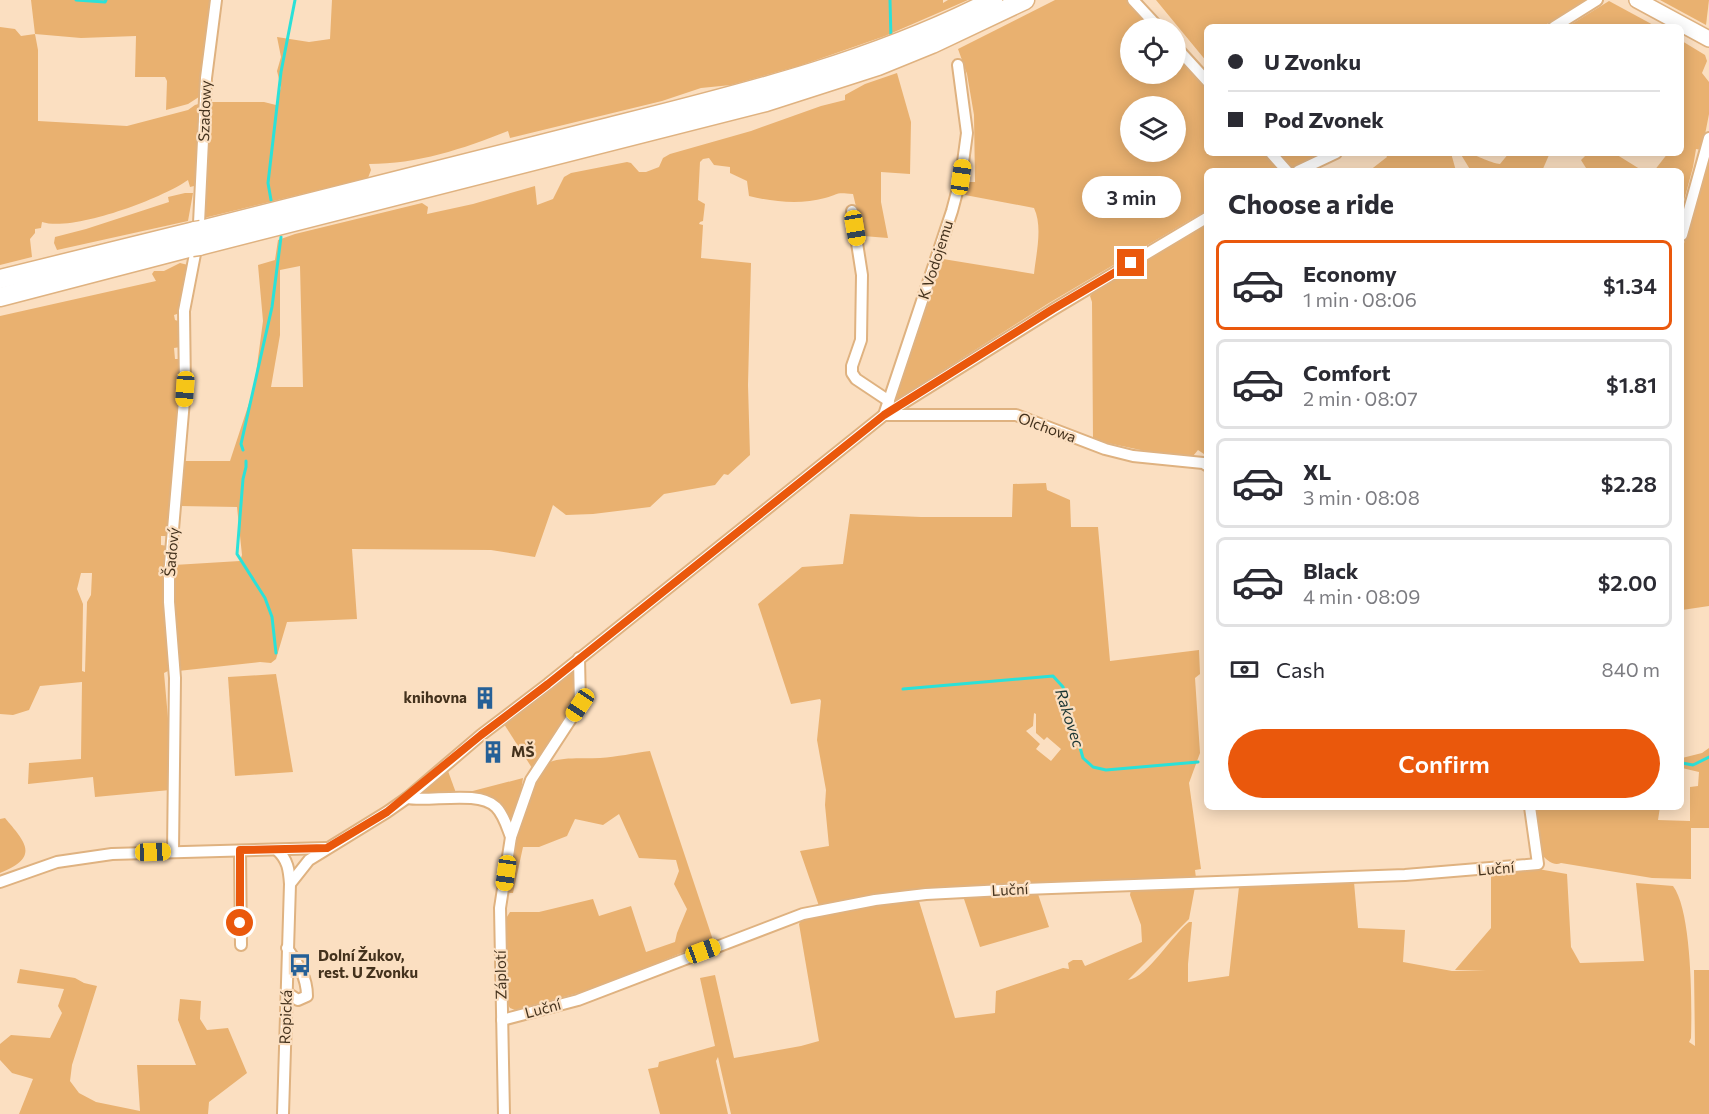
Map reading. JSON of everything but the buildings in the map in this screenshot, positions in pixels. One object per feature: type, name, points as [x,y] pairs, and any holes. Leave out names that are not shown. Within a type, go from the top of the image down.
[{"type":"highway","points":[[0,297],[197,239],[762,87],[873,52],[927,31],[993,0]]},
{"type":"highway","points":[[0,279],[197,239],[777,99],[878,66],[953,35],[1025,0]]},
{"type":"main road","points":[[1639,1],[1681,24]]},
{"type":"main road","points":[[1684,26],[1703,36]]},
{"type":"street","name":"Szadowy","points":[[197,239],[206,78],[216,0]]},
{"type":"street","points":[[1134,0],[1150,18]]},
{"type":"street","points":[[1559,24],[1597,0]]},
{"type":"street","points":[[1186,58],[1204,78]]},
{"type":"street","name":"K Vodojemu","points":[[884,415],[961,177],[967,133],[958,65]]},
{"type":"street","points":[[1684,228],[1709,138]]},
{"type":"street","points":[[1274,156],[1284,168]]},
{"type":"street","points":[[1304,168],[1330,156]]},
{"type":"street","points":[[852,211],[862,275],[861,340],[852,366],[852,373],[856,379],[888,401]]},
{"type":"street","points":[[290,884],[309,860],[407,798],[481,735],[884,415],[1053,309],[1204,219]]},
{"type":"street","name":"Šadový","points":[[173,852],[175,678],[169,576],[185,389],[184,311],[197,239]]},
{"type":"street","name":"Olchowa","points":[[884,415],[1016,415],[1105,449],[1133,456],[1204,464]]},
{"type":"street","name":"Záplotí","points":[[504,1114],[500,908],[511,837],[531,780],[580,705],[579,658]]},
{"type":"street","points":[[407,798],[419,800],[475,798],[487,801],[495,806],[502,815],[511,837]]},
{"type":"street","name":"Luční","points":[[502,1020],[578,1000],[803,914],[875,900],[926,894],[1013,889],[1405,875],[1538,864],[1530,810]]},
{"type":"street","points":[[0,882],[68,860],[112,854],[327,848]]},
{"type":"street","points":[[240,850],[240,945]]},
{"type":"street","name":"Ropická","points":[[277,850],[289,867],[290,884],[283,1114]]},
{"type":"street","points":[[287,948],[300,966],[307,985],[307,996],[298,1000],[287,993]]},
{"type":"shaded area","points":[[31,0],[212,0],[202,95],[188,104],[166,110],[167,81],[165,77],[135,77],[136,36],[81,38],[35,34]]},
{"type":"shaded area","points":[[332,0],[943,0],[943,3],[948,0],[968,0],[885,36],[799,66],[731,85],[701,88],[662,101],[510,138],[508,131],[474,144],[422,158],[369,164],[371,170],[368,178],[204,218],[210,102],[264,102],[276,105],[281,87],[277,71],[281,57],[277,37],[309,42],[330,39]]},
{"type":"shaded area","points":[[1055,0],[1128,0],[1144,18],[1120,18],[1120,84],[1186,84],[1186,66],[1204,87],[1204,156],[1316,156],[1292,168],[1204,168],[1204,212],[1049,303],[895,401],[943,259],[1034,274],[1038,224],[1034,208],[965,195],[968,182],[975,182],[974,115],[967,74],[958,49]]},
{"type":"shaded area","points":[[1156,0],[1587,0],[1547,24],[1204,24],[1204,58],[1186,36],[1186,18],[1171,18]]},
{"type":"shaded area","points":[[1660,0],[1709,0],[1706,25]]},
{"type":"shaded area","points":[[1609,1],[1651,24],[1572,24]]},
{"type":"shaded area","points":[[0,27],[15,29],[21,36],[35,34],[38,50],[38,121],[127,126],[188,110],[202,103],[198,185],[190,187],[188,180],[158,196],[95,218],[56,224],[42,222],[41,228],[35,229],[30,239],[32,257],[0,265]]},
{"type":"shaded area","points":[[1684,42],[1705,55],[1707,61],[1702,73],[1709,82],[1709,114],[1702,150],[1696,149],[1684,201],[1684,168],[1656,168],[1666,156],[1684,156]]},
{"type":"shaded area","points":[[897,73],[911,122],[910,174],[881,172],[881,202],[888,238],[863,236],[853,194],[840,193],[816,200],[797,202],[758,198],[749,196],[747,181],[730,173],[730,167],[714,165],[709,158],[700,162],[698,200],[705,204],[703,221],[699,224],[703,225],[701,258],[751,263],[748,385],[750,455],[728,475],[724,474],[715,485],[664,494],[650,507],[566,515],[553,505],[535,557],[491,550],[352,549],[357,619],[287,622],[276,659],[271,663],[260,662],[178,671],[172,602],[174,565],[240,561],[242,555],[237,507],[180,506],[184,461],[230,461],[254,388],[263,321],[258,265],[275,260],[278,240],[422,203],[428,207],[427,214],[473,204],[535,186],[537,205],[553,199],[564,177],[571,173],[627,162],[639,172],[646,172],[659,167],[663,158],[670,154],[751,131],[821,106],[845,100],[845,95],[865,84]],"holes":[[[300,266],[303,387],[271,387],[280,335],[280,270]]]},
{"type":"shaded area","points":[[1452,156],[1455,168],[1373,168],[1387,157]]},
{"type":"shaded area","points":[[1462,156],[1476,156],[1500,164],[1507,156],[1549,156],[1543,168],[1469,168]]},
{"type":"shaded area","points":[[1585,156],[1619,156],[1638,168],[1586,168],[1581,160]]},
{"type":"shaded area","points":[[1709,162],[1709,606],[1684,610],[1684,243]]},
{"type":"shaded area","points":[[193,193],[188,221],[57,250],[54,243],[55,237],[169,202],[168,197]]},
{"type":"shaded area","points":[[1204,225],[1204,454],[1198,450],[1193,456],[1155,453],[1093,440],[1092,302],[1090,296],[1098,287]]},
{"type":"shaded area","points":[[180,263],[188,265],[180,313],[174,315],[175,320],[181,322],[181,347],[174,348],[175,359],[182,359],[182,373],[177,374],[177,379],[182,380],[170,514],[166,536],[161,536],[161,545],[168,546],[164,598],[170,670],[164,673],[171,752],[170,790],[95,797],[93,777],[28,784],[29,763],[81,759],[82,682],[40,686],[29,710],[13,715],[0,714],[0,316],[156,281],[152,274],[154,271],[164,271]],"holes":[[[81,573],[92,573],[91,595],[87,602],[85,672],[82,671],[83,604],[77,589]]]},
{"type":"shaded area","points":[[1046,483],[1047,490],[1070,500],[1071,527],[1098,527],[1110,661],[1199,650],[1200,674],[1195,678],[1200,753],[1189,783],[1201,869],[1195,870],[1196,878],[1104,880],[1027,885],[819,906],[800,851],[829,846],[825,805],[826,790],[817,740],[821,701],[820,699],[791,704],[758,604],[802,567],[843,564],[850,514],[1012,517],[1013,484]],"holes":[[[1034,713],[1036,714],[1036,733],[1044,740],[1047,737],[1061,749],[1051,761],[1036,749],[1040,744],[1026,731],[1033,726]]]},
{"type":"shaded area","points":[[572,670],[575,671],[577,703],[532,768],[504,724]]},
{"type":"shaded area","points":[[276,674],[293,772],[235,776],[228,677]]},
{"type":"shaded area","points":[[1709,748],[1709,828],[1691,828],[1691,879],[1652,878],[1556,864],[1543,856],[1535,810],[1660,810],[1658,820],[1690,821],[1690,787],[1698,786],[1699,772],[1684,768],[1684,758],[1702,753]]},
{"type":"shaded area","points":[[650,751],[713,940],[597,988],[515,1010],[510,1008],[505,1000],[505,920],[510,912],[539,912],[593,899],[599,916],[631,906],[646,952],[675,942],[687,909],[674,884],[679,871],[676,860],[639,858],[619,814],[603,825],[575,819],[567,836],[539,847],[523,847],[513,893],[507,893],[528,799],[544,767],[558,760]]},
{"type":"shaded area","points":[[448,771],[456,793],[419,795]]},
{"type":"shaded area","points":[[523,778],[512,822],[500,805],[465,793]]},
{"type":"shaded area","points":[[5,818],[23,842],[25,855],[13,867],[0,873],[0,819]]},
{"type":"shaded area","points":[[1538,869],[1567,874],[1571,947],[1580,963],[1644,961],[1636,883],[1673,886],[1679,898],[1687,936],[1691,1004],[1689,1042],[1695,1046],[1694,970],[1709,970],[1709,1114],[731,1114],[718,1057],[716,1061],[728,1114],[660,1114],[648,1069],[658,1067],[659,1062],[715,1046],[700,978],[715,975],[734,1058],[819,1041],[799,924],[802,919],[816,915],[918,898],[955,1018],[995,1013],[996,991],[1063,968],[1069,969],[1068,963],[1073,960],[1082,960],[1085,966],[1142,942],[1141,925],[1130,895],[1131,889],[1195,887],[1189,919],[1128,980],[1144,972],[1189,922],[1192,922],[1188,982],[1229,976],[1239,887],[1354,882],[1358,928],[1405,930],[1403,962],[1452,971],[1486,971],[1455,970],[1491,928],[1491,872]]},
{"type":"shaded area","points":[[1037,891],[1049,927],[980,947],[963,896]]},
{"type":"shaded area","points":[[20,969],[75,978],[97,986],[72,1065],[70,1081],[79,1093],[96,1102],[140,1111],[137,1065],[196,1065],[178,1020],[180,999],[201,1001],[200,1019],[207,1030],[228,1028],[247,1073],[209,1102],[208,1114],[19,1114],[33,1079],[12,1073],[0,1060],[0,1044],[11,1035],[50,1038],[62,1013],[58,1006],[64,989],[17,983]]},
{"type":"waterway","points":[[76,0],[105,2],[106,0]]},
{"type":"waterway","points":[[271,200],[268,183],[281,72],[295,0]]},
{"type":"waterway","points":[[890,0],[891,39]]},
{"type":"waterway","points":[[243,450],[241,444],[272,307],[281,237]]},
{"type":"waterway","points":[[246,461],[237,554],[265,598],[272,617],[276,653]]},
{"type":"waterway","name":"Rakovec","points":[[903,689],[1053,676],[1063,687],[1083,758],[1093,767],[1106,770],[1198,762]]},
{"type":"waterway","name":"Rakovec","points":[[1684,763],[1693,765],[1709,757]]},
{"type":"place","name":"knihovna","points":[[485,698]]},
{"type":"place","name":"MŠ","points":[[493,752]]},
{"type":"place","name":"Dolní Žukov, rest. U Zvonku","points":[[300,965]]},
{"type":"route","points":[[240,923],[240,850],[327,848],[387,812],[884,415],[1131,263]]}]
